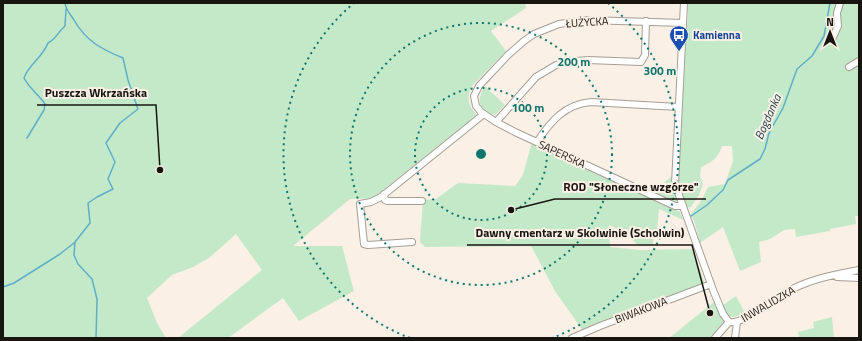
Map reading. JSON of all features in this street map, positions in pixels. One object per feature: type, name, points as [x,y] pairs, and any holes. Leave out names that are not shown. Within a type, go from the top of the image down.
[{"type":"street","points":[[684,3],[675,181],[711,284],[722,312],[729,322]]},
{"type":"street","points":[[832,39],[838,26],[837,13],[840,3]]},
{"type":"street","name":"ŁUŻYCKA","points":[[474,98],[479,86],[508,55],[524,41],[559,24],[581,20],[683,23]]},
{"type":"street","points":[[496,122],[536,77],[556,65],[566,62],[588,60],[641,62],[645,55],[646,22]]},
{"type":"street","points":[[849,67],[859,61]]},
{"type":"street","name":"SAPERSKA","points":[[474,98],[477,108],[510,130],[675,206],[683,206]]},
{"type":"street","points":[[536,142],[555,118],[567,109],[581,104],[593,102],[678,107]]},
{"type":"street","points":[[412,242],[364,244],[360,204],[371,202],[384,194],[484,114]]},
{"type":"street","points":[[384,194],[385,200],[387,201],[422,201]]},
{"type":"street","name":"INWALIDZKA","points":[[715,338],[729,322],[737,322],[798,286],[826,277],[857,274]]},
{"type":"street","name":"BIWAKOWA","points":[[572,338],[711,284]]},
{"type":"street","points":[[734,338],[737,322]]},
{"type":"green space","points":[[3,3],[525,3],[526,8],[491,31],[506,51],[472,86],[470,90],[470,105],[477,115],[373,198],[350,199],[293,246],[342,246],[354,291],[299,321],[283,298],[228,338],[178,338],[262,270],[236,234],[209,258],[193,267],[172,275],[147,298],[157,323],[166,338],[3,338]]},
{"type":"green space","points":[[688,3],[859,3],[859,216],[855,216],[856,224],[830,229],[830,231],[796,237],[795,229],[784,230],[770,239],[759,242],[761,262],[740,271],[723,227],[700,243],[694,220],[690,215],[701,201],[708,187],[725,184],[733,161],[732,146],[722,146],[714,159],[701,167],[700,177],[703,184],[699,195],[691,207],[686,208],[678,184],[678,168]]},
{"type":"green space","points":[[485,86],[505,105],[495,115],[489,113],[480,104],[480,96]]},
{"type":"green space","points":[[532,142],[680,212],[683,220],[659,209],[657,229],[654,229],[653,246],[639,246],[625,233],[609,225],[610,247],[639,250],[692,249],[705,284],[604,321],[583,331],[555,291],[531,246],[425,247],[420,242],[423,200],[436,199],[458,183],[515,186],[523,175]]},
{"type":"green space","points":[[672,176],[672,186],[678,202],[676,203],[651,193]]},
{"type":"green space","points":[[736,296],[745,313],[734,317],[728,316],[723,305]]},
{"type":"green space","points":[[714,302],[724,324],[711,338],[669,338]]},
{"type":"green space","points":[[832,317],[834,338],[799,338],[798,332],[814,328],[813,322]]},
{"type":"waterway","points":[[65,3],[67,10],[89,39],[101,48],[123,58],[128,80],[138,109],[120,123],[106,143],[115,162],[108,179],[113,189],[88,203],[90,223],[75,242],[74,255],[78,264],[92,279],[97,299],[96,338]]},
{"type":"waterway","name":"Bogdanka","points":[[691,216],[707,205],[723,190],[728,180],[760,159],[765,149],[769,133],[783,108],[797,69],[812,56],[824,36],[830,3]]},
{"type":"waterway","points":[[27,138],[44,110],[45,104],[28,85],[24,78],[48,43],[53,40],[65,26],[66,9]]},
{"type":"waterway","points":[[3,287],[14,283],[60,254],[74,243]]},
{"type":"place","name":"Kamienna","points":[[679,52]]},
{"type":"place","name":"Puszcza Wkrzańska","points":[[160,170]]},
{"type":"place","name":"ROD \"Słoneczne wzgórze\"","points":[[511,210]]},
{"type":"place","name":"Dawny cmentarz w Skolwinie (Scholwin)","points":[[710,313]]}]
